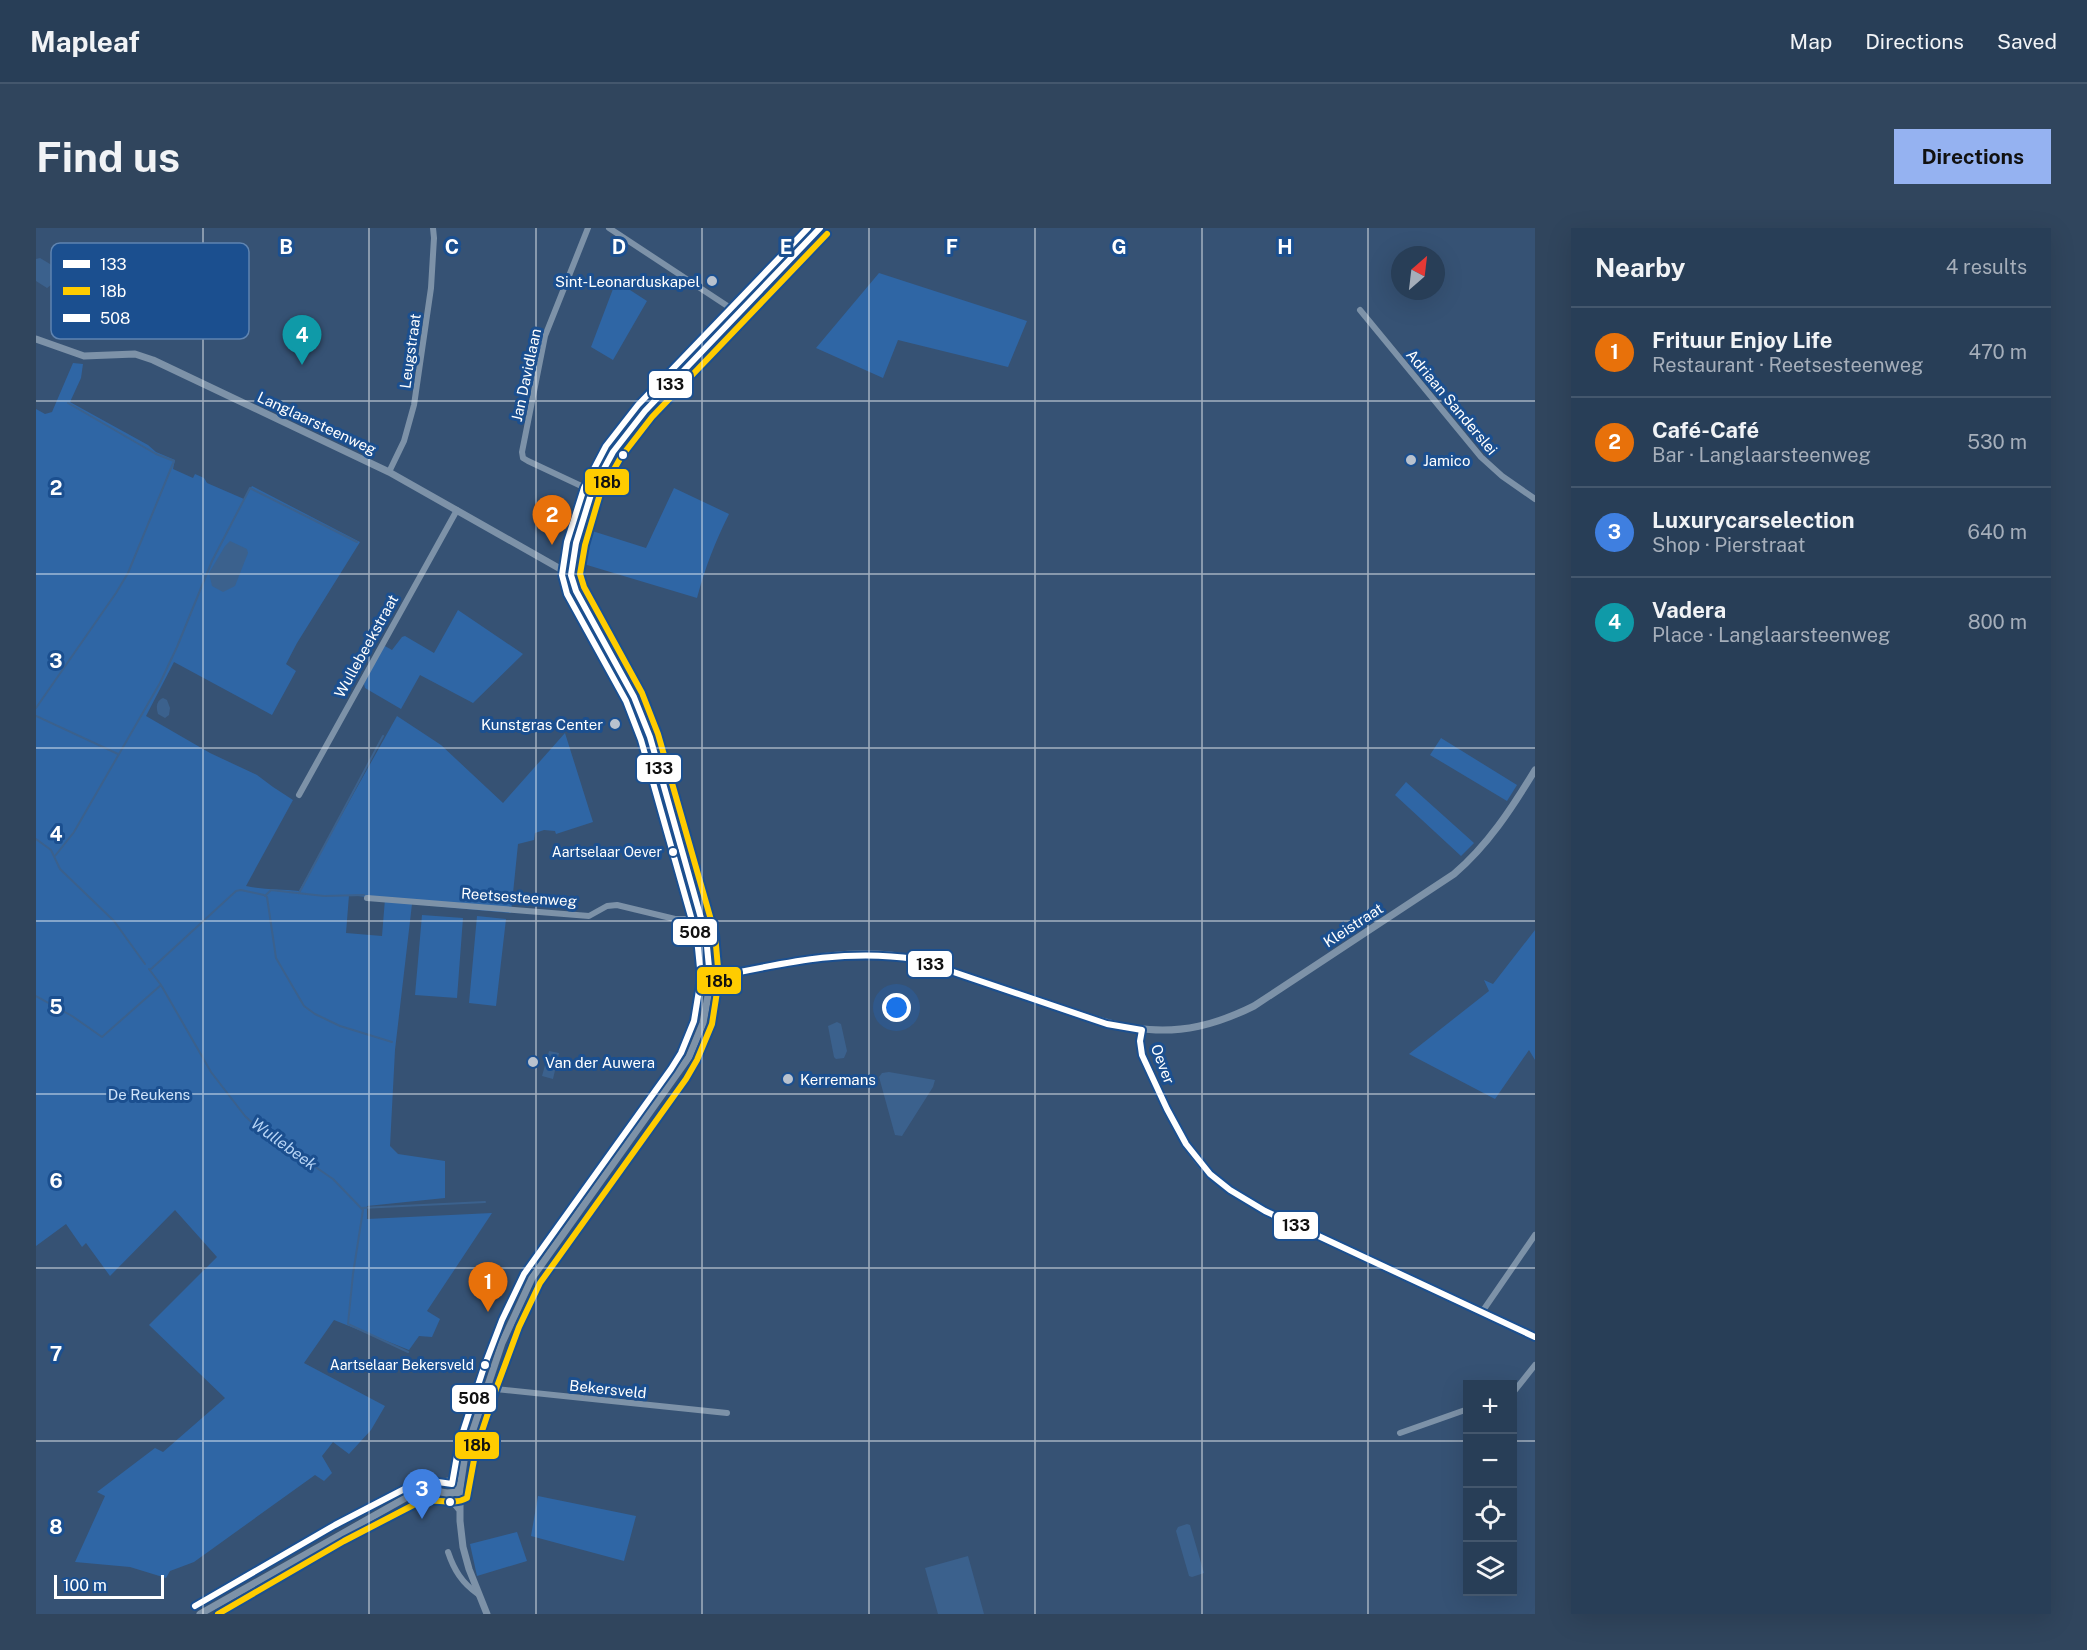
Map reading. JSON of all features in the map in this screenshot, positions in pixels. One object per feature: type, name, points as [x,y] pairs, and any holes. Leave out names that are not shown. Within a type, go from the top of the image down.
[{"type":"street","name":"Leugstraat","points":[[389,472],[404,441],[414,405],[431,288],[433,228]]},
{"type":"street","name":"Jan Davidlaan","points":[[588,228],[545,336],[522,452],[523,458],[528,461],[592,491]]},
{"type":"street","points":[[609,228],[738,313]]},
{"type":"street","points":[[487,1614],[463,1547],[459,1509],[465,1453],[486,1388],[509,1325],[532,1278],[689,1057],[703,1023],[710,978],[701,919],[646,727],[634,697],[576,591],[571,575],[576,543],[600,473],[630,428],[820,228]]},
{"type":"street","name":"Adriaan Sanderslei","points":[[1360,310],[1481,456],[1502,476],[1535,499]]},
{"type":"street","name":"Langlaarsteenweg","points":[[36,339],[84,356],[123,354],[147,357],[389,472],[571,575]]},
{"type":"street","name":"Wullebeekstraat","points":[[298,795],[457,510]]},
{"type":"street","name":"Kleistraat","points":[[1142,1030],[1182,1029],[1227,1020],[1254,1006],[1438,886],[1466,863],[1486,841],[1507,814],[1535,770]]},
{"type":"street","name":"Reetsesteenweg","points":[[367,898],[589,916],[608,906],[617,906],[675,920],[701,919]]},
{"type":"street","name":"Oever","points":[[710,978],[834,954],[885,953],[915,959],[1107,1024],[1142,1030],[1140,1041],[1142,1055],[1179,1136],[1201,1165],[1224,1186],[1265,1211],[1535,1337]]},
{"type":"street","points":[[1482,1312],[1535,1235]]},
{"type":"street","points":[[1517,1388],[1535,1365]]},
{"type":"street","name":"Bekersveld","points":[[486,1388],[727,1413]]},
{"type":"street","points":[[1400,1433],[1463,1410]]},
{"type":"street","points":[[200,1614],[432,1483],[450,1481],[462,1468]]},
{"type":"street","points":[[450,1481],[460,1490]]},
{"type":"street","points":[[418,1492],[431,1490],[446,1493],[460,1490]]},
{"type":"street","points":[[446,1493],[459,1509]]},
{"type":"street","points":[[448,1552],[453,1566],[465,1585],[478,1594]]},
{"type":"green space","points":[[879,273],[1027,321],[1008,367],[898,340],[883,378],[816,348]]},
{"type":"green space","points":[[616,281],[647,301],[613,360],[591,347]]},
{"type":"green space","name":"De Reukens","points":[[73,363],[83,364],[81,378],[70,402],[148,445],[156,452],[175,460],[173,469],[193,478],[195,474],[204,478],[207,483],[244,499],[252,486],[360,542],[286,664],[296,671],[272,715],[174,662],[146,716],[210,753],[257,775],[293,800],[246,886],[299,891],[397,716],[441,745],[503,803],[565,733],[593,822],[556,834],[555,831],[544,830],[535,833],[534,840],[518,844],[511,913],[412,904],[395,1050],[390,1146],[398,1154],[445,1161],[445,1198],[367,1206],[367,1219],[492,1213],[427,1311],[440,1319],[432,1337],[419,1336],[409,1350],[334,1320],[304,1363],[385,1406],[371,1430],[349,1454],[333,1442],[322,1456],[332,1473],[324,1481],[315,1475],[194,1562],[170,1571],[166,1578],[130,1567],[75,1562],[105,1496],[97,1492],[155,1448],[163,1452],[225,1398],[149,1325],[217,1257],[175,1210],[110,1276],[86,1243],[82,1247],[66,1224],[36,1246],[36,409],[45,414],[52,412]],"holes":[[[349,895],[385,899],[382,936],[346,933]]]},
{"type":"green space","points":[[674,488],[729,514],[703,576],[697,598],[577,562],[586,529],[646,548]]},
{"type":"green space","points":[[458,610],[523,654],[473,703],[420,675],[401,709],[365,688],[364,684],[383,645],[392,650],[405,636],[434,653]]},
{"type":"green space","points":[[1441,738],[1517,785],[1507,801],[1430,755]]},
{"type":"green space","points":[[1406,782],[1474,843],[1461,856],[1395,795]]},
{"type":"green space","points":[[422,915],[463,918],[457,998],[415,995]]},
{"type":"green space","points":[[477,916],[506,919],[496,1006],[469,1003]]},
{"type":"green space","points":[[1535,930],[1535,1060],[1529,1050],[1495,1099],[1409,1054],[1489,991],[1484,980],[1493,984]]},
{"type":"green space","points":[[538,1496],[636,1516],[624,1561],[531,1536]]},
{"type":"green space","points":[[517,1532],[527,1561],[477,1576],[470,1544]]},
{"type":"shaded area","points":[[40,258],[51,265],[51,285],[47,288],[36,281],[36,259]]},
{"type":"shaded area","points":[[230,541],[247,549],[248,553],[235,586],[223,592],[212,586],[209,573]]},
{"type":"shaded area","points":[[163,698],[167,700],[170,708],[169,715],[165,718],[158,714],[157,709],[158,703]]},
{"type":"shaded area","points":[[837,1022],[841,1024],[847,1051],[844,1058],[836,1059],[828,1026]]},
{"type":"shaded area","points":[[549,1051],[559,1053],[553,1079],[542,1076]]},
{"type":"shaded area","points":[[889,1072],[935,1080],[933,1087],[902,1136],[895,1135],[879,1077],[882,1073]]},
{"type":"shaded area","points":[[1190,1525],[1204,1573],[1192,1577],[1189,1576],[1176,1531],[1178,1527]]},
{"type":"shaded area","points":[[968,1556],[984,1614],[938,1614],[925,1568]]},
{"type":"waterway","points":[[36,708],[128,573],[174,461],[156,454],[68,403]]},
{"type":"waterway","points":[[55,856],[74,832],[160,683],[212,561],[250,488],[357,542]]},
{"type":"waterway","points":[[36,716],[118,754]]},
{"type":"waterway","points":[[299,893],[383,736]]},
{"type":"waterway","name":"Wullebeek","points":[[36,839],[51,850],[60,869],[114,921],[145,964]]},
{"type":"waterway","points":[[265,896],[271,890],[324,896],[364,895]]},
{"type":"waterway","points":[[150,970],[236,891],[264,895],[267,897],[276,958],[304,1006],[340,1026],[392,1042]]},
{"type":"waterway","name":"Wullebeek","points":[[149,969],[161,985],[211,1072],[245,1116],[257,1127],[333,1179],[361,1208],[485,1202]]},
{"type":"waterway","points":[[36,996],[72,1016],[102,1037],[161,985]]},
{"type":"waterway","points":[[361,1208],[363,1210],[348,1324],[408,1352]]},
{"type":"transit line","name":"508","points":[[195,1606],[335,1525],[414,1484],[431,1481],[452,1484],[459,1444],[484,1367],[502,1320],[524,1274],[681,1053],[694,1021],[701,978],[697,938],[641,740],[626,701],[567,594],[562,575],[567,542],[584,488],[606,446],[638,405],[808,228]]},
{"type":"transit line","name":"133","points":[[710,978],[706,936],[650,737],[634,697],[576,591],[571,575],[576,543],[592,491],[613,452],[645,411],[820,228]]},
{"type":"transit line","name":"18b","points":[[218,1614],[344,1541],[421,1501],[450,1502],[467,1498],[476,1449],[496,1389],[519,1327],[540,1283],[686,1079],[697,1060],[712,1024],[719,979],[715,934],[658,734],[642,693],[584,587],[580,574],[585,545],[600,494],[621,457],[652,417],[827,234]]},
{"type":"transit line","name":"133","points":[[710,978],[837,956],[862,955],[915,959],[1107,1024],[1142,1030]]},
{"type":"transit line","name":"133","points":[[1142,1030],[1140,1041],[1142,1055],[1186,1144],[1210,1174],[1230,1190],[1265,1211],[1535,1337]]},
{"type":"place","name":"Sint-Leonarduskapel","points":[[712,281]]},
{"type":"place","name":"Vadera","points":[[302,365]]},
{"type":"place","name":"Jamico","points":[[1411,460]]},
{"type":"place","name":"Café-Café","points":[[552,545]]},
{"type":"place","name":"Kunstgras Center","points":[[615,724]]},
{"type":"place","name":"Aartselaar Oever","points":[[673,852]]},
{"type":"place","name":"Van der Auwera","points":[[533,1062]]},
{"type":"place","name":"Kerremans","points":[[788,1079]]},
{"type":"place","name":"Frituur Enjoy Life","points":[[488,1312]]},
{"type":"place","name":"Aartselaar Bekersveld","points":[[485,1365]]},
{"type":"place","name":"Luxurycarselection","points":[[422,1519]]}]
